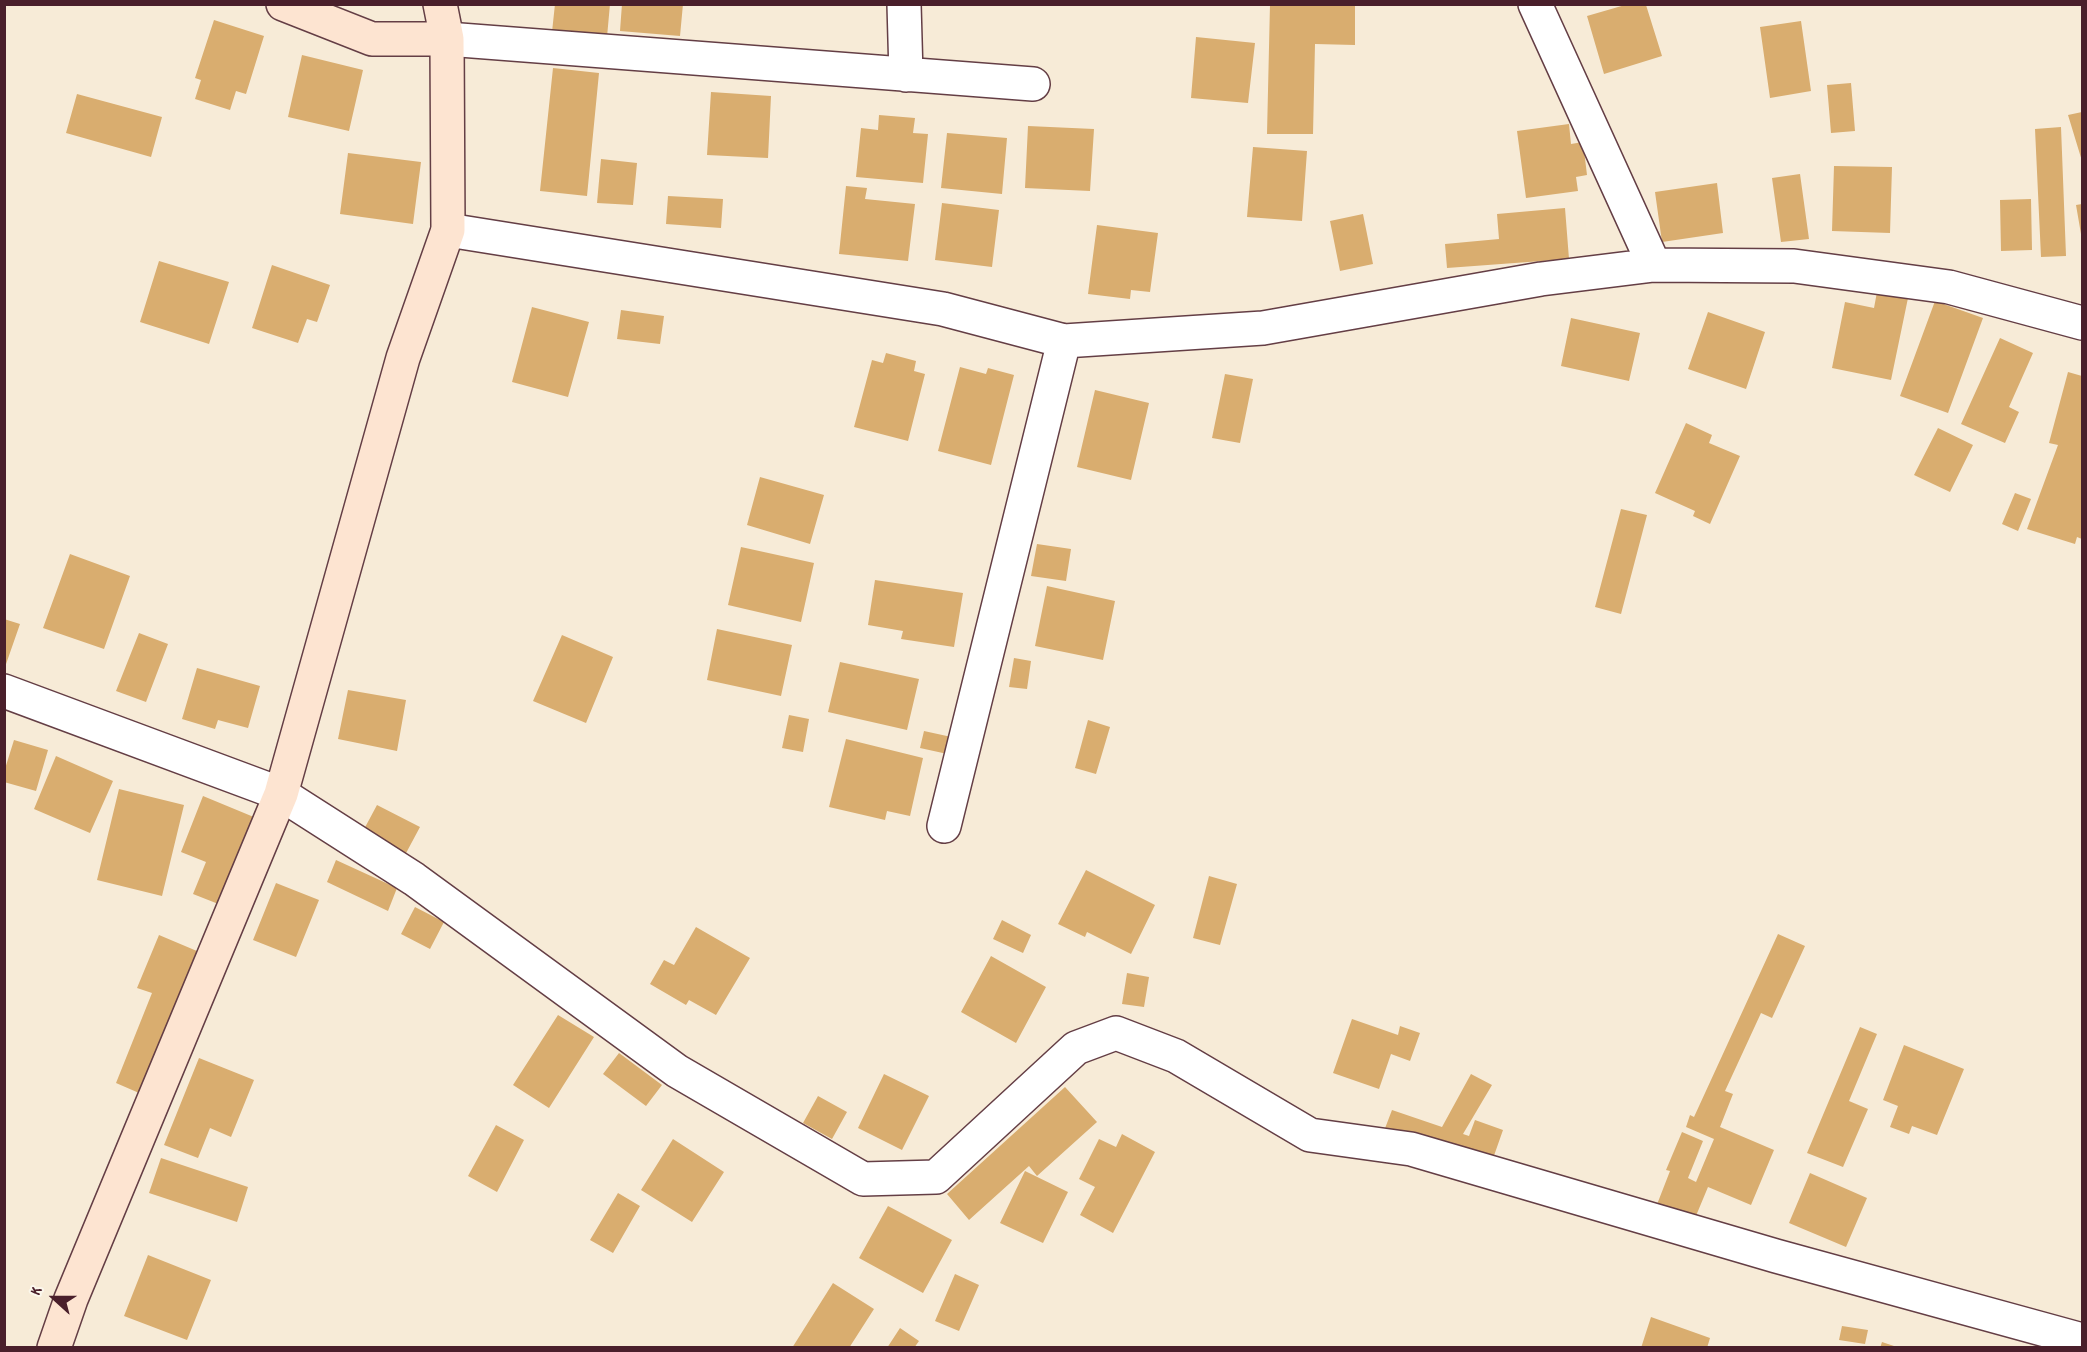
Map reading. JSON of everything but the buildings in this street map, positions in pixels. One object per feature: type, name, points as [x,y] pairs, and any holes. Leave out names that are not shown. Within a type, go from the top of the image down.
[{"type":"street","points":[[283,4],[372,39],[447,39],[1033,84]]},
{"type":"street","points":[[54,1347],[71,1299],[281,794],[403,358],[448,230],[447,39],[441,4]]},
{"type":"street","points":[[904,4],[906,75]]},
{"type":"street","points":[[1534,4],[1654,265]]},
{"type":"street","points":[[448,230],[943,309],[1064,341],[1263,328],[1541,279],[1654,265],[1794,266],[1949,287],[2082,323]]},
{"type":"street","points":[[944,826],[1064,341]]},
{"type":"street","points":[[4,691],[281,794],[414,879],[676,1071],[862,1179],[936,1177],[1076,1048],[1116,1033],[1176,1056],[1310,1135],[1411,1149],[1776,1256],[2082,1340]]}]
